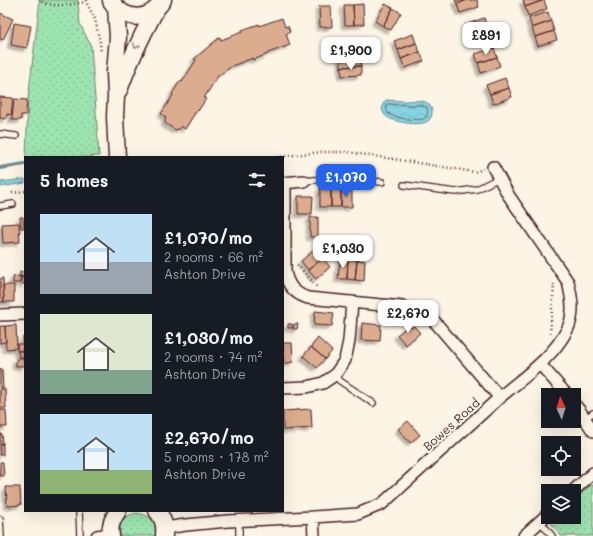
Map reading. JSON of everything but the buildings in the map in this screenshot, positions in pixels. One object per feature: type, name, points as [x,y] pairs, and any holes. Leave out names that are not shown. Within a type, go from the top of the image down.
[{"type":"street","points":[[113,4],[122,13],[139,17],[147,15],[159,6]]},
{"type":"street","points":[[113,4],[118,37],[115,72],[117,156]]},
{"type":"street","points":[[116,97],[140,38],[159,6]]},
{"type":"street","name":"Bowes Road","points":[[165,532],[193,524],[358,514],[382,504],[552,352],[568,329],[572,314],[572,298],[568,282],[509,196],[493,167]]},
{"type":"street","points":[[304,181],[284,183],[286,276],[292,289],[299,295],[308,298],[403,307],[421,312],[435,322],[500,398]]},
{"type":"street","points":[[284,388],[307,387],[323,383],[335,375],[345,360],[349,341],[352,302]]},
{"type":"street","points":[[0,315],[24,314]]},
{"type":"street","points":[[540,364],[560,388]]},
{"type":"street","points":[[581,410],[589,416],[593,431]]},
{"type":"street","points":[[581,484],[593,473]]},
{"type":"street","points":[[106,535],[113,518],[117,512]]},
{"type":"street","points":[[158,512],[163,521],[165,532]]},
{"type":"street","points":[[313,517],[314,536]]},
{"type":"street","points":[[524,536],[541,521]]},
{"type":"lane","points":[[0,134],[16,136]]},
{"type":"lane","points":[[304,181],[335,178],[382,182]]},
{"type":"lane","points":[[404,185],[455,192],[477,189],[499,178]]},
{"type":"lane","points":[[0,206],[13,204]]},
{"type":"lane","points":[[335,375],[340,381],[373,404]]},
{"type":"lane","points":[[79,512],[80,536]]},
{"type":"lane","points":[[0,519],[1,536]]},
{"type":"lane","points":[[239,521],[240,536]]},
{"type":"lane","points":[[547,524],[552,536]]},
{"type":"path","points":[[39,0],[43,3],[59,6],[86,2]]},
{"type":"path","points":[[284,156],[321,152],[348,152],[475,172],[493,167]]},
{"type":"path","points":[[285,251],[329,300]]},
{"type":"path","points":[[552,352],[550,334],[554,286],[551,277],[554,261]]},
{"type":"green space","points":[[40,0],[78,0],[80,24],[91,46],[99,156],[26,156],[28,99]]},
{"type":"green space","points":[[593,485],[593,536],[561,536],[551,524],[581,524],[581,494]]},
{"type":"green space","points":[[136,513],[145,515],[152,520],[156,531],[155,536],[120,536],[120,527],[125,518]]},
{"type":"water","points":[[386,100],[424,102],[430,105],[432,115],[428,121],[419,124],[398,121],[387,117],[384,114],[382,108]]},
{"type":"water","points":[[24,179],[24,183],[0,187],[0,182]]},
{"type":"waterway","points":[[0,168],[24,164]]}]
